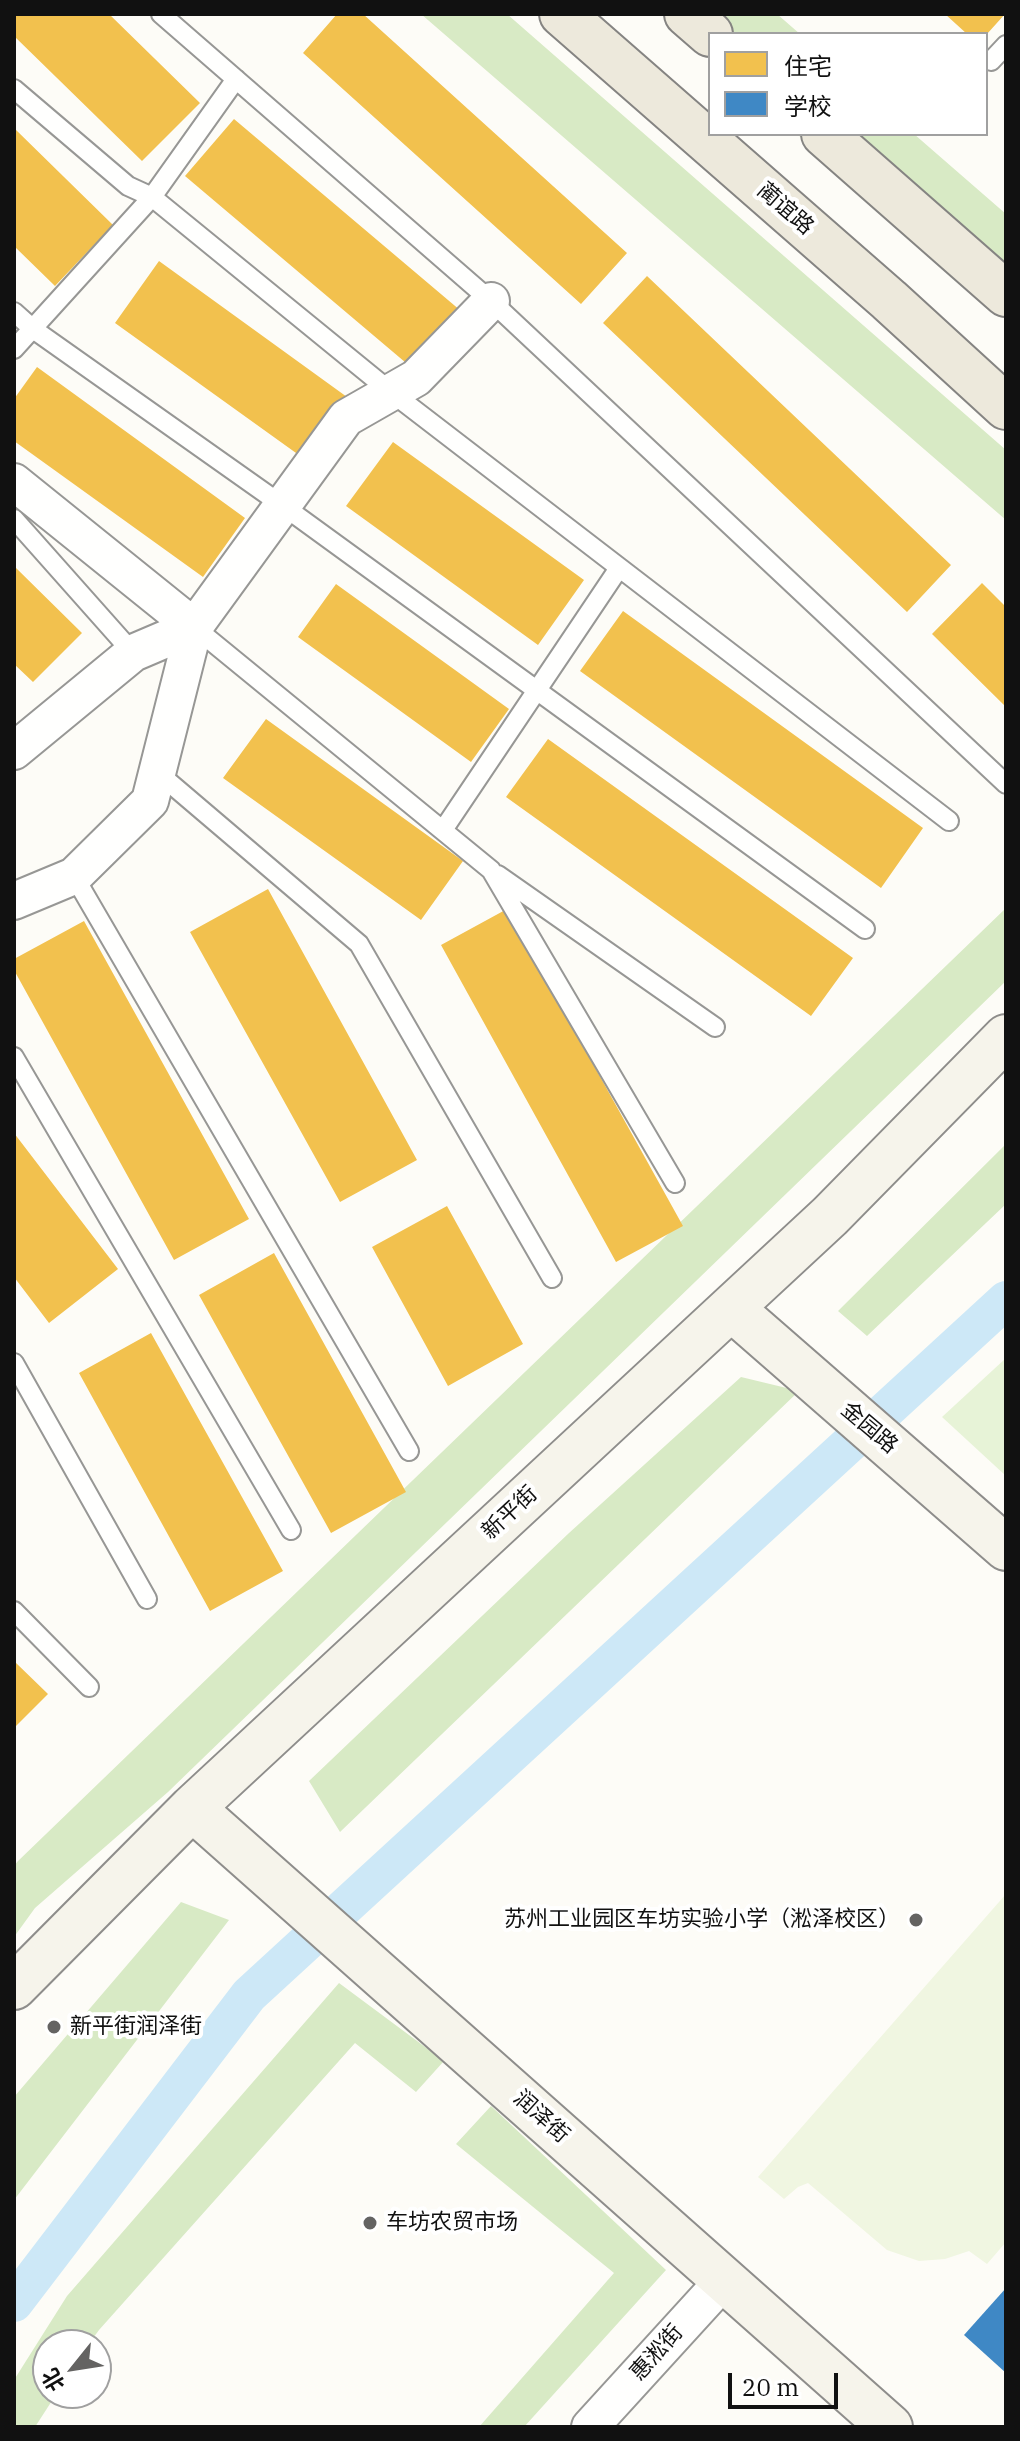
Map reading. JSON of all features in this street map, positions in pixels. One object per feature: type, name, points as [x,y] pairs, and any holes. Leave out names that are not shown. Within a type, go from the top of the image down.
[{"type":"main road","name":"蔺谊路","points":[[562,14],[889,300],[1006,407]]},
{"type":"main road","points":[[687,14],[708,32]]},
{"type":"main road","points":[[826,136],[1006,294]]},
{"type":"main road","name":"新平街","points":[[14,1987],[192,1808],[830,1216],[1006,1037]]},
{"type":"main road","name":"金园路","points":[[731,1308],[1006,1548]]},
{"type":"main road","name":"润泽街","points":[[192,1808],[890,2427]]},
{"type":"street","points":[[14,901],[74,876],[150,801],[194,627],[346,418],[416,378],[491,301]]},
{"type":"street","points":[[14,482],[194,627]]},
{"type":"street","points":[[17,744],[133,653],[194,627]]},
{"type":"street","name":"惠淞街","points":[[590,2427],[725,2279]]},
{"type":"lane","points":[[161,14],[491,301],[1006,784]]},
{"type":"lane","points":[[991,61],[1006,45]]},
{"type":"lane","points":[[14,349],[152,197],[236,79]]},
{"type":"lane","points":[[14,89],[128,186],[152,197],[391,392],[949,821]]},
{"type":"lane","points":[[14,312],[33,329],[282,505],[865,929]]},
{"type":"lane","points":[[14,519],[133,653]]},
{"type":"lane","points":[[443,830],[619,568]]},
{"type":"lane","points":[[194,627],[491,870],[715,1027]]},
{"type":"lane","points":[[157,772],[359,944],[552,1278]]},
{"type":"lane","points":[[491,870],[675,1183]]},
{"type":"lane","points":[[74,876],[409,1451]]},
{"type":"lane","points":[[14,1057],[291,1530]]},
{"type":"lane","points":[[14,1363],[147,1599]]},
{"type":"lane","points":[[14,1611],[89,1687]]},
{"type":"green space","points":[[421,14],[507,14],[1006,450],[1006,520]]},
{"type":"green space","points":[[662,14],[777,14],[798,32],[708,32],[708,55]]},
{"type":"green space","points":[[799,136],[916,136],[1006,214],[1006,320]]},
{"type":"green space","points":[[1006,908],[1006,981],[168,1792],[35,1908],[14,1937],[14,1866],[18,1861]]},
{"type":"green space","points":[[1006,1144],[1006,1204],[867,1336],[838,1311]]},
{"type":"green space","points":[[1006,1358],[1006,1476],[942,1417]]},
{"type":"green space","points":[[741,1377],[799,1391],[340,1832],[309,1781],[569,1533]]},
{"type":"green space","points":[[1006,1894],[1006,2242],[987,2264],[969,2251],[945,2259],[919,2261],[887,2250],[808,2183],[784,2199],[758,2177]]},
{"type":"green space","points":[[181,1902],[229,1920],[14,2200],[14,2097]]},
{"type":"green space","points":[[339,1983],[444,2061],[416,2092],[355,2043],[100,2329],[46,2329],[67,2296]]},
{"type":"green space","points":[[491,2106],[666,2270],[524,2427],[479,2427],[614,2273],[456,2144]]},
{"type":"green space","points":[[32,2351],[32,2409],[47,2409],[35,2427],[14,2427],[14,2380]]},
{"type":"building: 住宅","points":[[14,14],[109,14],[200,103],[142,161],[14,36]]},
{"type":"building: 住宅","points":[[337,14],[363,14],[627,253],[581,304],[303,53]]},
{"type":"building: 住宅","points":[[945,14],[1005,14],[988,33],[965,32]]},
{"type":"building: 住宅","points":[[234,119],[461,311],[412,368],[185,176]]},
{"type":"building: 住宅","points":[[14,128],[113,225],[55,286],[14,246]]},
{"type":"building: 住宅","points":[[159,261],[347,397],[303,458],[115,323]]},
{"type":"building: 住宅","points":[[647,276],[951,565],[907,612],[603,323]]},
{"type":"building: 住宅","points":[[37,367],[245,518],[203,577],[14,441],[14,399]]},
{"type":"building: 住宅","points":[[393,442],[584,580],[538,645],[346,506]]},
{"type":"building: 住宅","points":[[14,566],[82,633],[33,682],[14,664]]},
{"type":"building: 住宅","points":[[982,583],[1006,607],[1006,707],[932,634]]},
{"type":"building: 住宅","points":[[336,584],[509,709],[471,762],[298,637]]},
{"type":"building: 住宅","points":[[623,611],[923,828],[881,888],[580,671]]},
{"type":"building: 住宅","points":[[266,719],[463,861],[421,920],[223,778]]},
{"type":"building: 住宅","points":[[548,739],[853,958],[811,1016],[506,797]]},
{"type":"building: 住宅","points":[[268,889],[417,1160],[340,1202],[190,932]]},
{"type":"building: 住宅","points":[[507,909],[683,1226],[616,1262],[441,945]]},
{"type":"building: 住宅","points":[[84,921],[249,1219],[174,1260],[14,970],[14,959]]},
{"type":"building: 住宅","points":[[14,1133],[118,1269],[49,1323],[14,1277]]},
{"type":"building: 住宅","points":[[447,1206],[523,1344],[448,1386],[372,1247]]},
{"type":"building: 住宅","points":[[274,1253],[406,1492],[331,1533],[199,1295]]},
{"type":"building: 住宅","points":[[151,1333],[283,1571],[210,1611],[79,1373]]},
{"type":"building: 住宅","points":[[14,1661],[48,1694],[14,1728]]},
{"type":"building: 学校","points":[[1006,2288],[1006,2373],[964,2335]]},
{"type":"waterway","points":[[14,2303],[249,1995],[1006,1300]]},
{"type":"place","name":"苏州工业园区车坊实验小学（淞泽校区）","points":[[916,1920]]},
{"type":"place","name":"新平街润泽街","points":[[54,2027]]},
{"type":"place","name":"车坊农贸市场","points":[[370,2223]]}]
